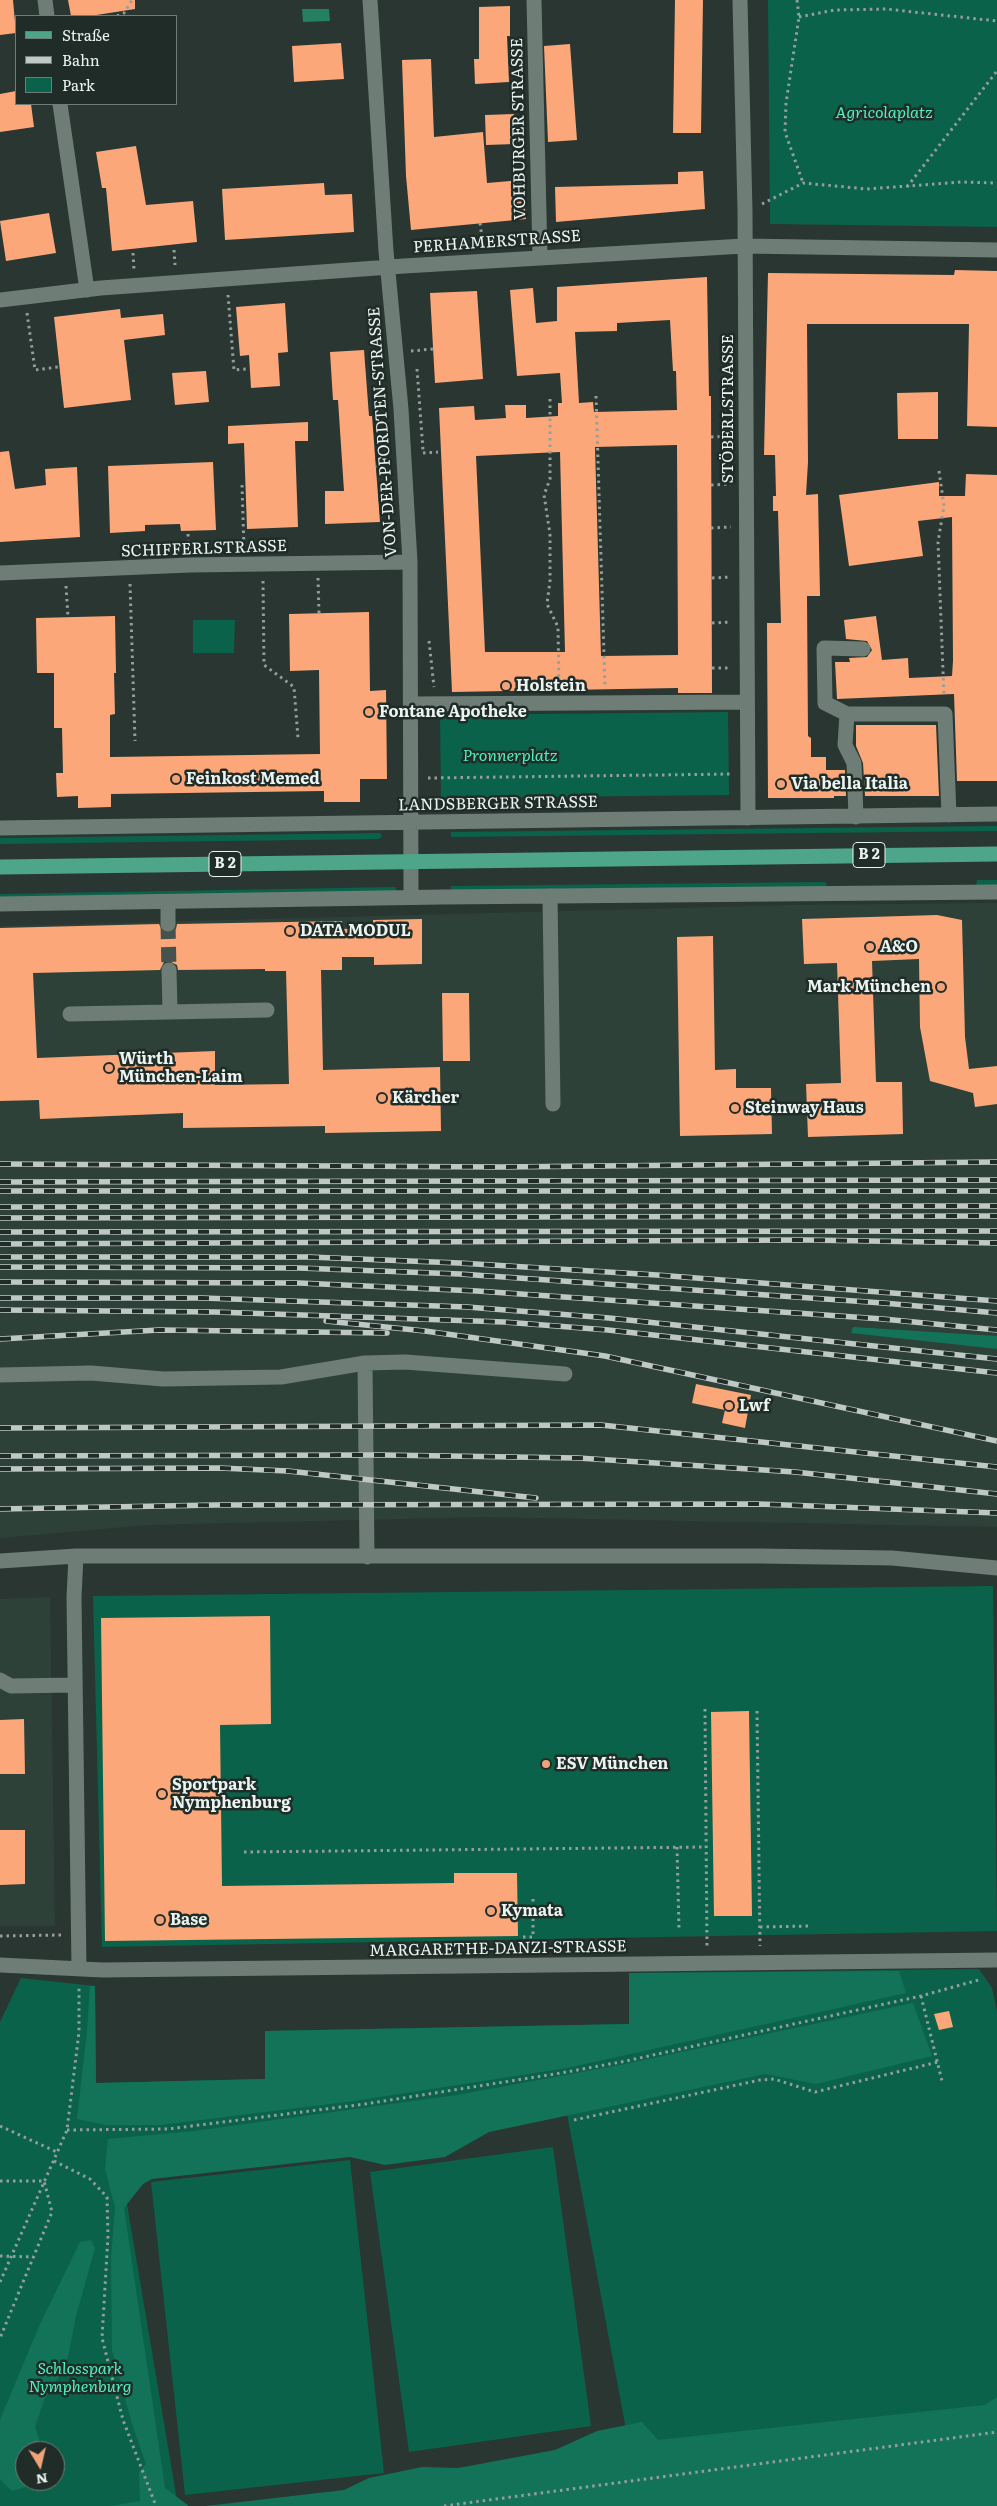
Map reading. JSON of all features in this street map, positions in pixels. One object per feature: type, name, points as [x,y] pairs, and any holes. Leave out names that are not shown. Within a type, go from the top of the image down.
[{"type":"main road","name":"B 2","points":[[0,867],[997,854]]},
{"type":"street","points":[[44,0],[47,15]]},
{"type":"street","name":"VON-DER-PFORDTEN-STRASSE","points":[[370,0],[388,267],[401,409],[410,562],[412,704],[410,862]]},
{"type":"street","name":"VOHBURGER STRASSE","points":[[534,0],[540,257]]},
{"type":"street","name":"STÖBERLSTRASSE","points":[[740,0],[745,211],[748,818]]},
{"type":"street","points":[[60,105],[87,290]]},
{"type":"street","name":"PERHAMERSTRASSE","points":[[0,300],[87,290],[388,267],[744,246],[997,250]]},
{"type":"street","name":"SCHIFFERLSTRASSE","points":[[0,573],[245,564],[410,562]]},
{"type":"street","points":[[863,649],[824,648],[825,703],[847,714],[945,714],[948,815]]},
{"type":"street","points":[[412,704],[747,702]]},
{"type":"street","points":[[847,714],[845,745],[854,763],[856,816]]},
{"type":"street","name":"LANDSBERGER STRASSE","points":[[0,828],[997,814]]},
{"type":"street","points":[[410,862],[411,897]]},
{"type":"street","points":[[0,904],[411,897],[997,892]]},
{"type":"street","points":[[550,896],[553,1104]]},
{"type":"street","points":[[168,902],[168,924]]},
{"type":"street","points":[[169,970],[170,1012]]},
{"type":"street","points":[[70,1014],[267,1010]]},
{"type":"street","points":[[0,1375],[91,1373],[163,1379],[281,1377],[365,1363],[405,1362],[565,1374]]},
{"type":"street","points":[[365,1363],[367,1557]]},
{"type":"street","points":[[76,1556],[74,1597],[79,1976]]},
{"type":"street","points":[[0,1561],[76,1556],[759,1556],[892,1558],[997,1568]]},
{"type":"street","points":[[0,1680],[11,1686],[75,1686]]},
{"type":"street","name":"MARGARETHE-DANZI-STRASSE","points":[[0,1965],[79,1976],[189,1970],[997,1960]]},
{"type":"path","points":[[118,15],[124,12],[132,0]]},
{"type":"path","points":[[796,0],[800,17],[786,103],[784,132],[803,183]]},
{"type":"path","points":[[800,17],[835,10],[886,9],[997,21]]},
{"type":"path","points":[[907,187],[997,71]]},
{"type":"path","points":[[745,211],[803,183],[867,189],[962,182],[997,183]]},
{"type":"path","points":[[480,223],[482,240]]},
{"type":"path","points":[[227,280],[234,370],[246,369]]},
{"type":"path","points":[[25,297],[35,370],[58,367]]},
{"type":"path","points":[[424,350],[433,349]]},
{"type":"path","points":[[596,396],[605,695]]},
{"type":"path","points":[[550,399],[550,479],[544,495],[550,534],[550,581],[547,604],[558,626],[559,696]]},
{"type":"path","points":[[711,437],[724,436]]},
{"type":"path","points":[[423,453],[438,452]]},
{"type":"path","points":[[376,466],[390,465]]},
{"type":"path","points":[[939,471],[944,506],[938,542],[945,714]]},
{"type":"path","points":[[242,485],[245,564]]},
{"type":"path","points":[[711,485],[724,485]]},
{"type":"path","points":[[711,528],[725,527]]},
{"type":"path","points":[[263,564],[264,665],[294,687],[298,738]]},
{"type":"path","points":[[129,568],[135,741]]},
{"type":"path","points":[[318,574],[319,613]]},
{"type":"path","points":[[712,578],[725,577]]},
{"type":"path","points":[[66,583],[68,617]]},
{"type":"path","points":[[712,623],[724,622]]},
{"type":"path","points":[[712,668],[725,668]]},
{"type":"path","points":[[410,777],[747,773]]},
{"type":"path","points":[[705,1709],[707,1950]]},
{"type":"path","points":[[757,1710],[760,1949]]},
{"type":"path","points":[[677,1847],[679,1929]]},
{"type":"path","points":[[244,1852],[706,1847]]},
{"type":"path","points":[[522,1952],[522,1937],[533,1936],[533,1898]]},
{"type":"path","points":[[760,1927],[808,1926]]},
{"type":"path","points":[[0,2282],[68,2130],[79,2032],[79,1976]]},
{"type":"path","points":[[68,2130],[168,2129],[375,2102],[626,2061],[921,1996],[985,1978]]},
{"type":"path","points":[[921,1996],[942,2081]]},
{"type":"path","points":[[574,2120],[760,2080],[774,2079],[815,2092],[938,2062]]},
{"type":"path","points":[[0,2126],[58,2153]]},
{"type":"path","points":[[54,2161],[90,2179],[108,2197],[108,2236],[102,2338],[124,2420],[156,2506]]},
{"type":"path","points":[[0,2181],[44,2181]]},
{"type":"path","points":[[0,2338],[52,2212],[44,2181]]},
{"type":"path","points":[[0,2256],[33,2257]]},
{"type":"path","points":[[444,2506],[997,2432]]},
{"type":"shaded area","points":[[302,9],[329,9],[330,21],[303,22]]},
{"type":"shaded area","points":[[997,903],[997,1527],[484,1517],[148,1525],[0,1538],[0,926],[792,905]]},
{"type":"shaded area","points":[[853,1327],[997,1336],[997,1349],[851,1333]]},
{"type":"shaded area","points":[[50,1597],[55,1926],[0,1926],[0,1599]]},
{"type":"shaded area","points":[[899,1971],[906,1993],[567,2068],[354,2101],[160,2125],[106,2125],[77,2119],[90,1986],[95,1986],[96,2083],[265,2079],[265,2031],[629,2024],[629,1973]]},
{"type":"shaded area","points":[[913,2003],[932,2056],[816,2084],[765,2074],[489,2132],[445,2157],[385,2165],[350,2157],[152,2179],[143,2184],[124,2208],[165,2488],[189,2506],[110,2506],[140,2501],[139,2472],[146,2464],[132,2424],[112,2350],[111,2259],[115,2207],[105,2169],[108,2139],[194,2131],[457,2095],[625,2064]]},
{"type":"shaded area","points":[[91,2240],[95,2248],[76,2316],[68,2357],[62,2372],[44,2400],[35,2427],[40,2441],[15,2441],[15,2490],[12,2491],[0,2479],[0,2420],[40,2324],[80,2242]]},
{"type":"shaded area","points":[[997,2397],[997,2506],[206,2506],[344,2490],[369,2478],[422,2467],[458,2468],[555,2450],[597,2431],[642,2422],[658,2440],[985,2405]]},
{"type":"green space","name":"Agricolaplatz","points":[[768,0],[997,0],[997,227],[770,224]]},
{"type":"green space","points":[[193,620],[235,620],[234,653],[193,653]]},
{"type":"green space","name":"Pronnerplatz","points":[[728,712],[729,795],[441,798],[440,715]]},
{"type":"green space","points":[[997,826],[997,831],[451,837],[451,832]]},
{"type":"green space","points":[[380,833],[382,836],[379,839],[0,844],[0,838]]},
{"type":"green space","points":[[977,880],[997,880],[997,886],[976,886]]},
{"type":"green space","points":[[825,882],[827,885],[825,887],[451,892],[451,886]]},
{"type":"green space","points":[[395,887],[397,891],[0,899],[0,894]]},
{"type":"green space","name":"ESV München","points":[[993,1586],[997,1931],[102,1947],[93,1596]]},
{"type":"green space","name":"Schlosspark Nymphenburg","points":[[979,1969],[992,1988],[997,2011],[997,2506],[633,2467],[561,2082],[186,2138],[125,2192],[178,2506],[0,2506],[0,2022],[21,1978],[95,1986],[96,2083],[265,2079],[265,2031],[629,2024],[629,1973]]},
{"type":"green space","points":[[553,2147],[591,2426],[409,2452],[370,2172]]},
{"type":"green space","points":[[350,2160],[384,2473],[185,2495],[151,2182]]},
{"type":"building","points":[[0,0],[13,0],[15,33],[0,35]]},
{"type":"building","points":[[68,0],[135,0],[135,9],[96,15],[71,15]]},
{"type":"building","points":[[675,0],[703,0],[701,133],[673,133]]},
{"type":"building","points":[[510,6],[510,36],[507,36],[509,82],[475,84],[474,59],[479,59],[479,7]]},
{"type":"building","points":[[341,43],[344,79],[294,82],[292,46]]},
{"type":"building","points":[[570,44],[577,140],[548,142],[544,46]]},
{"type":"building","points":[[431,59],[434,137],[483,132],[487,183],[522,180],[526,219],[411,230],[406,176],[402,60]]},
{"type":"building","points":[[15,91],[15,105],[31,105],[34,127],[0,132],[0,94]]},
{"type":"building","points":[[514,114],[515,144],[486,145],[485,115]]},
{"type":"building","points":[[136,146],[146,205],[193,201],[197,242],[112,251],[106,188],[102,188],[96,152]]},
{"type":"building","points":[[703,171],[705,209],[556,222],[555,187],[678,184],[678,172]]},
{"type":"building","points":[[324,183],[325,195],[352,194],[354,232],[225,240],[222,189]]},
{"type":"building","points":[[49,213],[56,253],[6,261],[0,221]]},
{"type":"building","points":[[955,270],[997,271],[997,427],[967,426],[969,324],[807,324],[808,462],[806,495],[818,494],[820,596],[807,596],[808,736],[811,738],[811,757],[826,757],[826,770],[845,770],[846,796],[834,796],[834,798],[768,798],[767,623],[781,623],[778,511],[773,511],[773,496],[776,496],[775,455],[764,455],[768,273],[954,275]]},
{"type":"building","points":[[707,277],[709,396],[711,396],[712,693],[678,693],[678,688],[452,692],[439,408],[474,406],[475,420],[506,418],[505,405],[526,405],[526,418],[558,416],[558,403],[562,403],[560,373],[517,376],[510,290],[533,288],[536,323],[557,321],[557,287]],"holes":[[[670,320],[673,371],[676,371],[677,410],[594,412],[593,402],[579,403],[575,332],[617,331],[617,323]],[[677,445],[678,655],[601,656],[595,447]],[[560,452],[565,652],[485,652],[476,456]]]},
{"type":"building","points":[[477,291],[483,379],[435,383],[430,293]]},
{"type":"building","points":[[285,303],[288,352],[278,353],[280,386],[251,388],[249,355],[240,356],[236,307]]},
{"type":"building","points":[[120,309],[121,318],[163,314],[165,335],[124,340],[131,400],[64,408],[54,317]]},
{"type":"building","points":[[364,350],[369,416],[372,416],[380,522],[325,524],[325,491],[344,491],[338,400],[333,400],[330,352]]},
{"type":"building","points":[[206,371],[209,402],[175,405],[172,373]]},
{"type":"building","points":[[938,392],[938,439],[898,439],[897,393]]},
{"type":"building","points":[[308,422],[308,441],[295,441],[298,527],[247,529],[244,443],[228,444],[228,426]]},
{"type":"building","points":[[9,451],[15,489],[46,485],[45,469],[77,467],[80,537],[0,542],[0,452]]},
{"type":"building","points":[[213,462],[216,530],[181,531],[180,524],[145,525],[145,531],[110,533],[108,466]]},
{"type":"building","points":[[966,474],[997,475],[997,781],[957,781],[954,694],[837,699],[835,662],[850,662],[849,658],[867,657],[872,650],[867,641],[846,639],[844,620],[876,616],[882,660],[908,658],[909,678],[952,676],[953,661],[952,517],[918,521],[923,556],[849,566],[839,495],[939,482],[939,496],[965,496]]},
{"type":"building","points":[[369,612],[370,691],[386,690],[387,779],[360,779],[360,802],[324,802],[324,791],[111,794],[111,807],[78,808],[78,796],[57,797],[56,773],[63,773],[62,728],[54,728],[54,673],[37,673],[36,618],[115,616],[115,714],[110,715],[110,757],[320,754],[319,670],[290,671],[289,614]]},
{"type":"building","points":[[856,725],[936,725],[939,796],[865,796],[863,763],[856,746]]},
{"type":"building","points":[[937,915],[962,920],[965,1037],[969,1069],[997,1066],[997,1104],[975,1107],[973,1093],[930,1081],[920,1027],[919,959],[872,961],[876,1082],[902,1082],[903,1134],[808,1137],[806,1084],[841,1083],[837,963],[804,964],[802,919]]},
{"type":"building","points":[[422,919],[422,964],[374,965],[374,957],[342,957],[342,970],[321,970],[323,1070],[440,1067],[441,1131],[325,1133],[325,1126],[183,1128],[183,1113],[40,1119],[39,1100],[0,1101],[0,928],[159,924],[163,932],[168,933],[176,929],[177,924],[342,921],[342,929],[373,928],[373,920]],"holes":[[[169,961],[177,965],[178,970],[265,969],[265,971],[286,971],[289,1084],[215,1085],[215,1051],[37,1058],[33,973],[160,970],[164,962]]]},
{"type":"building","points":[[713,936],[715,1070],[736,1069],[736,1088],[771,1088],[772,1134],[680,1136],[677,937]]},
{"type":"building","points":[[442,993],[469,993],[470,1061],[443,1061]]},
{"type":"building","name":"Lwf","points":[[696,1384],[751,1395],[745,1428],[722,1423],[725,1410],[692,1403]]},
{"type":"building","name":"Sportpark Nymphenburg","points":[[270,1616],[271,1724],[220,1725],[222,1886],[454,1883],[454,1873],[517,1873],[518,1936],[105,1941],[101,1618]]},
{"type":"building","points":[[749,1711],[752,1916],[714,1916],[711,1712]]},
{"type":"building","points":[[24,1719],[25,1774],[0,1774],[0,1720]]},
{"type":"building","points":[[0,1830],[25,1830],[25,1884],[0,1885]]},
{"type":"building","points":[[949,2011],[953,2027],[939,2030],[934,2014]]},
{"type":"tunnel","points":[[168,924],[169,970]]},
{"type":"railway","points":[[0,1164],[499,1167],[997,1162]]},
{"type":"railway","points":[[0,1182],[997,1180]]},
{"type":"railway","points":[[0,1191],[997,1191]]},
{"type":"railway","points":[[0,1207],[997,1206]]},
{"type":"railway","points":[[0,1218],[997,1216]]},
{"type":"railway","points":[[0,1232],[997,1231]]},
{"type":"railway","points":[[0,1244],[805,1240],[997,1243]]},
{"type":"railway","points":[[0,1257],[309,1257],[459,1263],[657,1275],[997,1301]]},
{"type":"railway","points":[[0,1267],[299,1268],[460,1274],[883,1303],[997,1313]]},
{"type":"railway","points":[[0,1282],[299,1283],[477,1291],[883,1319],[997,1330]]},
{"type":"railway","points":[[0,1298],[202,1298],[467,1307],[609,1318],[997,1359]]},
{"type":"railway","points":[[0,1310],[215,1312],[504,1322],[608,1330],[997,1373]]},
{"type":"railway","points":[[326,1321],[425,1331],[605,1356],[997,1441]]},
{"type":"railway","points":[[0,1339],[159,1330],[387,1333]]},
{"type":"railway","points":[[0,1428],[601,1425],[997,1467]]},
{"type":"railway","points":[[0,1456],[382,1455],[578,1458],[795,1472],[997,1494]]},
{"type":"railway","points":[[0,1469],[219,1468],[288,1471],[536,1498]]},
{"type":"railway","points":[[0,1509],[216,1505],[759,1504],[997,1513]]},
{"type":"place","name":"Holstein","points":[[506,686]]},
{"type":"place","name":"Fontane Apotheke","points":[[369,712]]},
{"type":"place","name":"Feinkost Memed","points":[[176,779]]},
{"type":"place","name":"Via bella Italia","points":[[781,784]]},
{"type":"place","name":"DATA MODUL","points":[[290,931]]},
{"type":"place","name":"A&O","points":[[870,947]]},
{"type":"place","name":"Mark München","points":[[941,987]]},
{"type":"place","name":"Würth München-Laim","points":[[109,1068]]},
{"type":"place","name":"Kärcher","points":[[382,1098]]},
{"type":"place","name":"Steinway Haus","points":[[735,1108]]},
{"type":"place","name":"Lwf","points":[[729,1406]]},
{"type":"place","name":"ESV München","points":[[546,1764]]},
{"type":"place","name":"Sportpark Nymphenburg","points":[[162,1794]]},
{"type":"place","name":"Kymata","points":[[491,1911]]},
{"type":"place","name":"Base","points":[[160,1920]]}]
